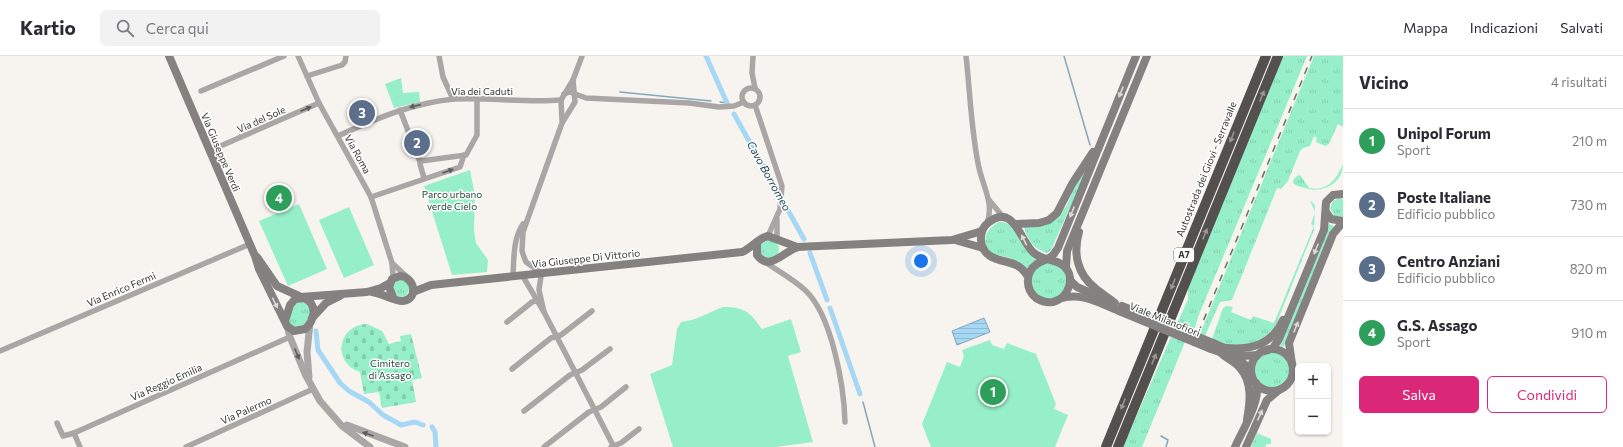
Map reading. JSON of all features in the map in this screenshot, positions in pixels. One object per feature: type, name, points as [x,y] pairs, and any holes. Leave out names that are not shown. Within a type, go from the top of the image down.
[{"type":"highway","points":[[1238,123],[1260,56]]},
{"type":"highway","name":"Autostrada dei Giovi - Serravalle","points":[[1106,447],[1266,56]]},
{"type":"highway","name":"A7","points":[[1118,447],[1278,56]]},
{"type":"main road","name":"Via Giuseppe Verdi","points":[[169,56],[250,244],[259,269],[286,323]]},
{"type":"main road","points":[[1136,56],[1058,248],[1047,260],[1036,264],[1030,271],[1028,277],[1029,289],[1038,299],[1052,302],[1061,298],[1068,289],[1070,280],[1066,268],[1067,251],[1147,56]]},
{"type":"main road","points":[[983,248],[980,239],[982,231],[987,223],[996,219],[1004,218],[1016,224],[1039,223],[1049,220],[1057,213],[1072,184],[1103,138]]},
{"type":"main road","points":[[1235,447],[1258,391],[1252,367],[1261,353],[1273,348],[1279,339],[1324,230],[1326,202],[1333,195],[1341,192]]},
{"type":"main road","points":[[1087,202],[1086,216],[1078,239],[1078,262],[1087,280],[1119,307]]},
{"type":"main road","points":[[1246,447],[1267,400],[1291,378],[1292,364],[1289,343],[1333,234],[1343,222],[1331,219],[1326,212]]},
{"type":"main road","points":[[1016,224],[1030,249],[1038,257],[1056,261],[1066,268]]},
{"type":"main road","points":[[797,247],[773,262],[762,260],[756,251],[757,243],[761,238],[768,236],[797,247],[952,240],[982,231]]},
{"type":"main road","points":[[778,240],[782,249],[780,257]]},
{"type":"main road","points":[[952,240],[983,248],[993,257],[1008,261],[1017,266],[1025,272],[1028,277]]},
{"type":"main road","name":"Via Giuseppe Di Vittorio","points":[[413,292],[431,285],[540,272],[742,252],[753,247],[757,243]]},
{"type":"main road","name":"Via Giuseppe Di Vittorio","points":[[742,252],[762,260]]},
{"type":"main road","name":"Via Giuseppe Verdi","points":[[255,256],[265,266],[277,286],[301,297]]},
{"type":"main road","points":[[345,294],[326,303],[303,330],[294,331],[286,323],[287,312],[292,302],[301,297],[367,292],[381,288],[398,276],[410,280],[413,292],[410,297],[404,300],[398,300],[367,292]]},
{"type":"main road","name":"Via Giuseppe Di Vittorio","points":[[410,280],[431,285]]},
{"type":"main road","name":"Viale Milanofiori","points":[[1070,280],[1083,290],[1119,307],[1212,346],[1243,356],[1261,353]]},
{"type":"main road","points":[[390,283],[389,291],[393,298]]},
{"type":"main road","points":[[1223,350],[1248,349],[1265,342],[1281,324],[1288,307],[1298,293]]},
{"type":"main road","name":"Viale Milanofiori","points":[[1061,298],[1071,295],[1082,296],[1119,307]]},
{"type":"main road","points":[[301,297],[312,303],[314,310],[311,321]]},
{"type":"main road","points":[[1261,353],[1272,349],[1281,352],[1287,356],[1292,364]]},
{"type":"main road","points":[[1223,350],[1242,369],[1246,379],[1250,393],[1250,404],[1247,420]]},
{"type":"main road","name":"Viale Milanofiori","points":[[1223,350],[1249,367],[1254,379]]},
{"type":"main road","points":[[1254,379],[1266,390],[1281,388]]},
{"type":"street","points":[[201,91],[284,56]]},
{"type":"street","name":"Via Roma","points":[[298,56],[319,103],[370,197],[392,263],[393,275],[390,283]]},
{"type":"street","points":[[308,76],[342,65],[346,60],[346,56]]},
{"type":"street","points":[[439,56],[442,77],[453,100]]},
{"type":"street","points":[[562,123],[562,100],[573,80],[582,56]]},
{"type":"street","points":[[748,88],[755,88],[760,92],[761,98],[755,105],[749,106],[744,102],[742,94],[748,88],[752,73],[753,56]]},
{"type":"street","points":[[966,56],[978,164],[988,198],[990,211],[987,223]]},
{"type":"street","points":[[752,73],[755,88]]},
{"type":"street","points":[[573,80],[576,99],[562,123],[525,221],[518,232],[514,264],[517,275],[529,285],[539,300],[613,447],[621,443],[639,429]]},
{"type":"street","points":[[562,100],[570,92],[586,98],[719,107],[734,106],[744,102]]},
{"type":"street","points":[[562,100],[567,108],[586,98]]},
{"type":"street","points":[[370,197],[460,167],[464,155],[477,135],[477,99]]},
{"type":"street","name":"Via dei Caduti","points":[[338,136],[400,110],[453,100],[562,100]]},
{"type":"street","name":"Via del Sole","points":[[209,151],[319,103]]},
{"type":"street","points":[[755,105],[780,176],[782,190],[780,209],[768,236]]},
{"type":"street","points":[[400,110],[420,162],[424,178]]},
{"type":"street","points":[[420,162],[426,159],[464,155]]},
{"type":"street","points":[[988,198],[995,209],[1004,218]]},
{"type":"street","points":[[777,217],[778,240]]},
{"type":"street","points":[[525,221],[522,251],[526,262]]},
{"type":"street","name":"Via Enrico Fermi","points":[[0,351],[250,244]]},
{"type":"street","points":[[777,271],[780,257]]},
{"type":"street","points":[[762,260],[804,290],[818,307],[826,325],[840,378],[844,402],[845,422]]},
{"type":"street","points":[[514,264],[518,261],[526,262],[540,272],[539,300]]},
{"type":"street","name":"Via Roma","points":[[392,263],[410,280]]},
{"type":"street","points":[[529,285],[535,287],[539,285]]},
{"type":"street","points":[[507,322],[532,302],[539,300]]},
{"type":"street","points":[[512,369],[551,338],[557,336],[592,311]]},
{"type":"street","points":[[310,381],[307,352],[311,321]]},
{"type":"street","points":[[286,323],[290,338],[320,401],[342,426],[370,447]]},
{"type":"street","points":[[290,338],[303,330]]},
{"type":"street","name":"Via Reggio Emilia","points":[[74,432],[290,338]]},
{"type":"street","points":[[524,411],[610,349]]},
{"type":"street","points":[[544,447],[626,387]]},
{"type":"street","name":"Via Palermo","points":[[186,447],[313,389]]},
{"type":"street","points":[[329,412],[350,428],[404,447]]},
{"type":"street","points":[[57,423],[63,436],[74,432],[80,447]]},
{"type":"green space","points":[[1283,56],[1307,56],[1198,317],[1194,331],[1177,324],[1188,299],[1188,287]]},
{"type":"green space","points":[[1314,56],[1343,56],[1343,127],[1338,124],[1329,144],[1325,146],[1316,142],[1317,138],[1314,136],[1310,146],[1303,148],[1300,151],[1288,181],[1281,189],[1277,188],[1232,300],[1220,302],[1205,336],[1200,334]]},
{"type":"green space","points":[[401,78],[403,93],[419,92],[420,102],[394,108],[385,84]]},
{"type":"green space","points":[[1343,164],[1340,177],[1336,182],[1325,188],[1315,189],[1326,186],[1338,175]]},
{"type":"green space","points":[[1087,169],[1051,250],[1047,253],[1038,249],[1029,240],[1024,227],[1060,214],[1067,205],[1075,185]]},
{"type":"green space","name":"Parco urbano verde Cielo","points":[[470,170],[475,196],[474,231],[476,243],[488,260],[487,272],[452,275],[424,186]]},
{"type":"green space","points":[[1298,175],[1301,176],[1309,188],[1315,189],[1312,189],[1299,186],[1293,183],[1293,180]]},
{"type":"green space","points":[[1339,198],[1343,199],[1343,217],[1334,216],[1330,208],[1333,201]]},
{"type":"green space","points":[[1310,200],[1315,205],[1315,211]]},
{"type":"green space","points":[[299,204],[327,269],[288,286],[259,221]]},
{"type":"green space","points":[[349,207],[374,265],[344,278],[319,220]]},
{"type":"green space","points":[[1315,213],[1314,230],[1275,327],[1270,332],[1274,340],[1252,351],[1244,352],[1212,339],[1223,308],[1227,306],[1233,307],[1231,312],[1251,320],[1253,316],[1274,323],[1314,226],[1311,224]]},
{"type":"green space","points":[[999,222],[1007,223],[1013,226],[1030,254],[1037,259],[1027,270],[1014,260],[993,254],[986,246],[985,241],[988,232]]},
{"type":"green space","points":[[1329,224],[1334,226],[1284,347],[1279,345]]},
{"type":"green space","points":[[769,239],[776,242],[779,249],[776,256],[769,259],[762,256],[759,249],[762,242]]},
{"type":"green space","points":[[1049,263],[1059,266],[1064,271],[1067,281],[1064,291],[1059,296],[1049,299],[1039,296],[1034,291],[1031,281],[1034,271],[1039,266]]},
{"type":"green space","points":[[400,279],[408,283],[410,288],[406,296],[403,297],[397,296],[392,290],[393,283]]},
{"type":"green space","points":[[303,301],[312,310],[307,325],[297,329],[288,322],[295,302]]},
{"type":"green space","points":[[723,307],[742,309],[754,318],[762,329],[791,319],[801,352],[788,356],[813,442],[776,447],[673,447],[650,374],[672,365],[677,329],[681,322],[698,318]]},
{"type":"green space","name":"Cimitero di Assago","points":[[367,324],[382,331],[389,344],[401,341],[400,336],[411,334],[422,378],[412,380],[416,402],[382,408],[379,392],[364,394],[360,372],[351,367],[345,361],[342,353],[342,345],[344,337],[349,331],[357,326]]},
{"type":"green space","points":[[1171,337],[1185,342],[1142,447],[1123,447]]},
{"type":"green space","points":[[990,340],[992,345],[1004,349],[1007,343],[1036,354],[1056,404],[1054,409],[1068,415],[1055,447],[931,447],[922,424],[947,362],[960,367],[964,356],[962,350]]},
{"type":"green space","points":[[1272,352],[1285,357],[1290,370],[1285,383],[1272,388],[1259,383],[1254,370],[1259,357]]},
{"type":"green space","points":[[1257,433],[1271,439],[1271,444],[1267,444],[1265,447],[1251,447]]},
{"type":"water","points":[[984,318],[990,332],[957,345],[952,331]]},
{"type":"waterway","name":"Cavo Borromeo","points":[[706,56],[727,103]]},
{"type":"waterway","points":[[1064,56],[1090,145]]},
{"type":"waterway","points":[[620,92],[711,101]]},
{"type":"waterway","name":"Cavo Borromeo","points":[[720,102],[727,103]]},
{"type":"waterway","name":"Cavo Borromeo","points":[[734,114],[804,239]]},
{"type":"waterway","name":"Cavo Borromeo","points":[[810,253],[827,300]]},
{"type":"waterway","name":"Cavo Borromeo","points":[[830,308],[860,394]]},
{"type":"waterway","points":[[316,331],[318,350],[340,383],[349,391],[369,402],[383,415],[401,425],[415,422],[423,425]]},
{"type":"waterway","name":"Cavo Borromeo","points":[[863,402],[875,447]]},
{"type":"waterway","points":[[432,427],[435,432],[436,447]]},
{"type":"waterway","points":[[1161,436],[1168,440],[1166,447]]},
{"type":"railway","points":[[1193,346],[1312,56]]},
{"type":"place","name":"Centro Anziani","points":[[362,113]]},
{"type":"place","name":"Poste Italiane","points":[[417,143]]},
{"type":"place","name":"G.S. Assago","points":[[279,198]]},
{"type":"place","name":"Unipol Forum","points":[[993,392]]}]
